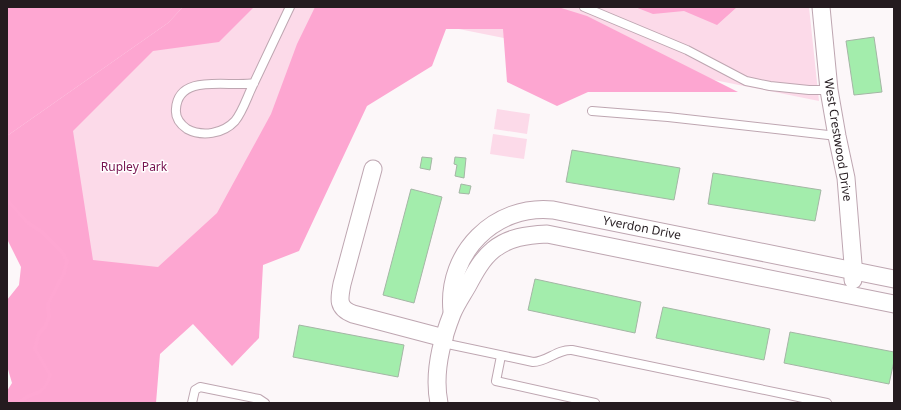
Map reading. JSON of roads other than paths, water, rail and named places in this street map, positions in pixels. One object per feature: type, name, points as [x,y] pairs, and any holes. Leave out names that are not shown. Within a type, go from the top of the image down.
[{"type":"street","name":"West Crestwood Drive","points":[[821,7],[829,90],[846,178],[855,297]]},
{"type":"street","points":[[373,169],[342,284],[339,297],[340,303],[347,312],[444,341]]},
{"type":"street","name":"Yverdon Drive","points":[[452,313],[452,286],[457,268],[465,252],[474,241],[487,228],[503,218],[521,212],[538,209],[552,210],[894,279]]},
{"type":"street","name":"Yverdon Drive","points":[[439,403],[436,381],[437,364],[452,313],[476,269],[493,250],[507,241],[527,235],[547,234],[894,304]]},
{"type":"lane","points":[[254,83],[238,85],[202,84],[192,86],[183,92],[177,100],[177,120],[192,131],[201,134],[215,133],[234,122],[254,83],[290,7]]},
{"type":"lane","points":[[584,7],[687,50],[746,81],[770,86],[809,90],[829,90]]},
{"type":"lane","points":[[592,111],[668,117],[837,136]]},
{"type":"lane","points":[[444,341],[501,356],[538,362],[563,351],[572,350],[827,403]]},
{"type":"lane","points":[[501,356],[496,381],[595,403]]},
{"type":"lane","points":[[192,403],[195,390],[200,387],[259,399],[265,403]]},
{"type":"waterway","points":[[7,200],[28,223],[42,232],[62,252],[67,261],[64,273],[48,304],[49,317],[45,327],[39,333],[35,349],[50,375],[44,388],[19,403]]},
{"type":"park label","name":"Rupley Park","points":[[134,167]]}]
